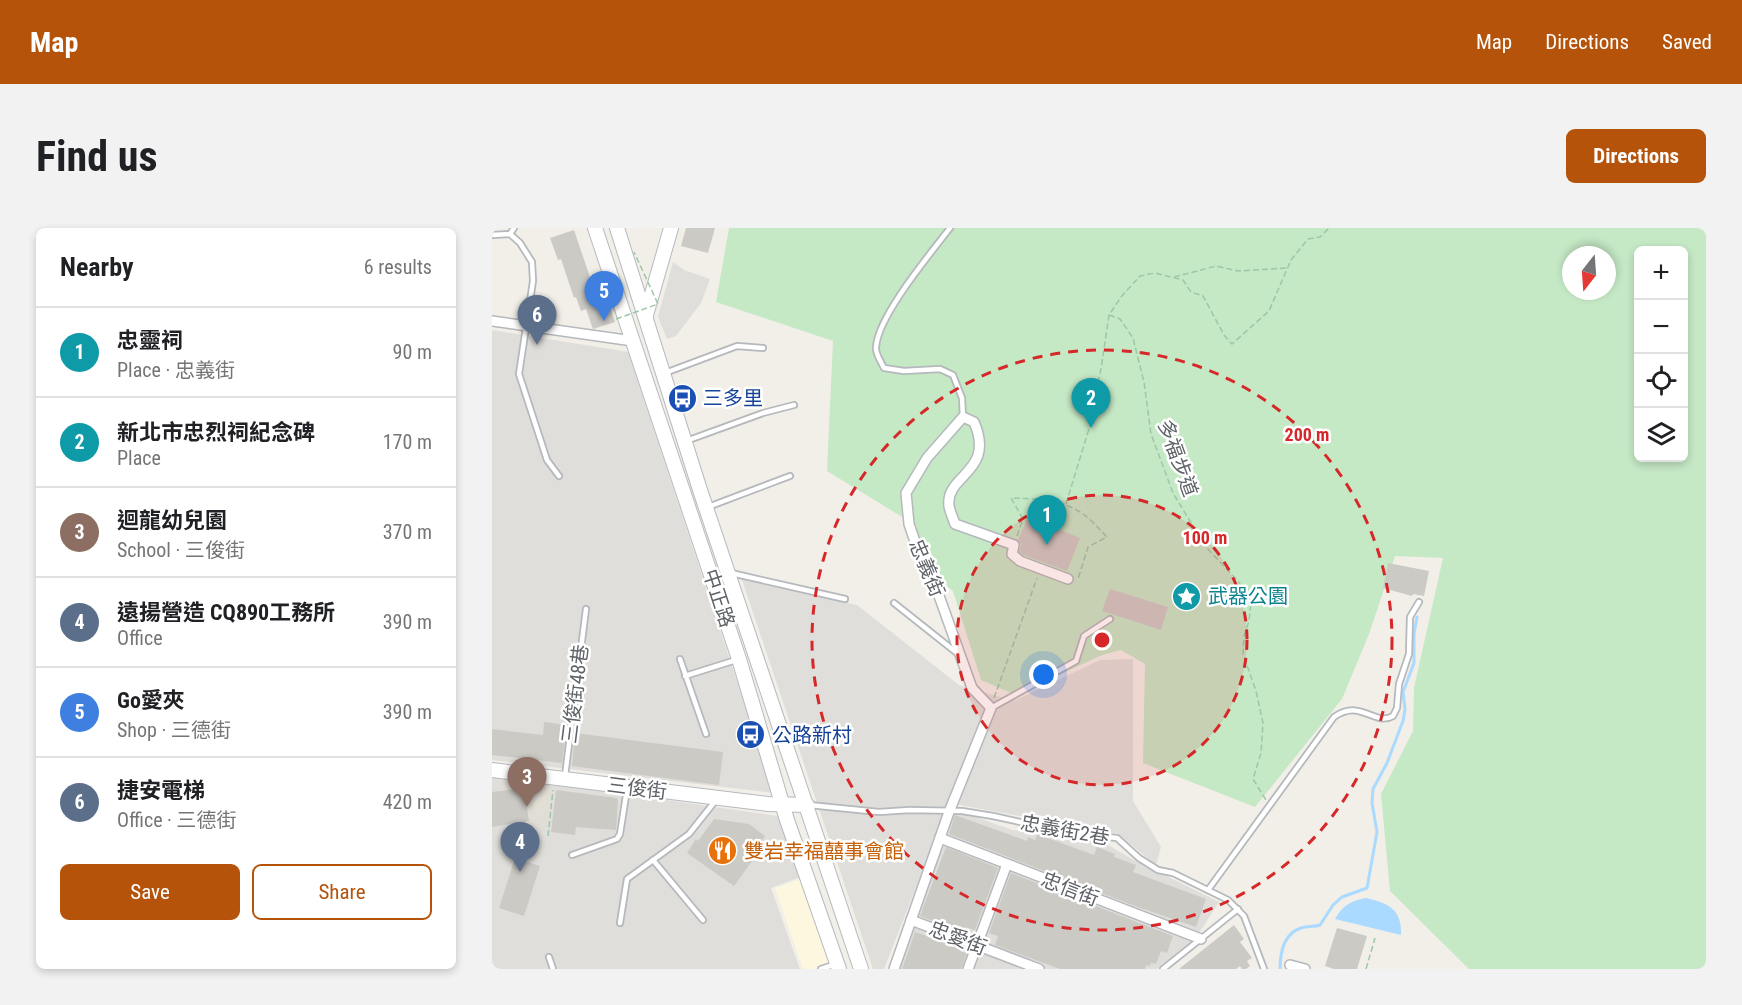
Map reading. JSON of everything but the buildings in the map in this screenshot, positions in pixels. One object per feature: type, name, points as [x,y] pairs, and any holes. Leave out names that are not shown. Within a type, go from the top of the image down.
[{"type":"main road","name":"中正路","points":[[595,228],[739,659],[783,805],[838,966]]},
{"type":"main road","name":"中正路","points":[[617,228],[706,508],[861,969]]},
{"type":"main road","points":[[633,341],[645,317],[671,228]]},
{"type":"main road","name":"三俊街","points":[[492,770],[718,798],[783,805],[807,805]]},
{"type":"street","points":[[492,321],[633,341]]},
{"type":"street","points":[[963,417],[974,422],[980,436],[980,452],[972,467],[954,487],[948,504],[955,524],[1014,545],[1012,554],[1020,561],[1068,579]]},
{"type":"street","name":"忠義街","points":[[963,417],[927,458],[906,493],[909,524],[919,553],[938,593],[972,688],[991,708]]},
{"type":"street","points":[[894,969],[949,812],[991,708]]},
{"type":"street","name":"忠信街","points":[[940,838],[1201,939]]},
{"type":"street","points":[[968,969],[1007,864]]},
{"type":"street","name":"忠愛街","points":[[911,920],[1039,969]]},
{"type":"street","points":[[1290,965],[1305,969]]},
{"type":"lane","points":[[510,234],[514,228]]},
{"type":"lane","points":[[950,228],[916,271],[890,311],[881,327],[875,348],[884,369],[904,371],[940,369],[953,375],[962,398],[963,417]]},
{"type":"lane","points":[[492,235],[510,234],[520,243],[532,261],[533,281],[519,374],[547,460],[559,476]]},
{"type":"lane","points":[[663,374],[737,346],[762,348]]},
{"type":"lane","points":[[685,441],[763,413],[794,405]]},
{"type":"lane","points":[[706,508],[790,476]]},
{"type":"lane","points":[[728,573],[845,599]]},
{"type":"lane","points":[[1208,890],[1334,717],[1344,710],[1355,709],[1383,719],[1393,716],[1397,708],[1399,684],[1410,654],[1410,617],[1419,602]]},
{"type":"lane","points":[[894,603],[962,657]]},
{"type":"lane","name":"三俊街48巷","points":[[559,778],[586,609]]},
{"type":"lane","points":[[991,708],[1076,661],[1084,636],[1110,618]]},
{"type":"lane","points":[[680,659],[706,734]]},
{"type":"lane","points":[[685,676],[739,659]]},
{"type":"lane","points":[[572,855],[616,839],[620,834],[627,786]]},
{"type":"lane","points":[[620,923],[627,879],[689,834],[718,798]]},
{"type":"lane","name":"忠義街2巷","points":[[807,805],[879,812],[962,811],[1060,831],[1117,838],[1139,858],[1158,870],[1173,873],[1228,900],[1244,916],[1264,969]]},
{"type":"lane","points":[[653,860],[703,920]]},
{"type":"lane","points":[[1163,969],[1238,909]]},
{"type":"lane","points":[[549,957],[553,969]]},
{"type":"lane","points":[[821,969],[838,966]]},
{"type":"path","points":[[1066,504],[1091,428],[1109,315],[1133,282],[1140,276],[1155,273],[1184,280],[1191,292],[1203,296],[1224,335],[1232,344],[1269,311],[1291,260],[1308,239],[1320,237],[1329,228]]},
{"type":"path","points":[[616,319],[658,304],[634,252]]},
{"type":"path","points":[[1173,277],[1216,266],[1238,271],[1287,268]]},
{"type":"path","name":"多福步道","points":[[1109,315],[1120,319],[1132,338],[1144,382],[1151,434],[1173,493],[1205,546],[1238,581],[1251,601],[1243,654],[1256,691],[1263,723],[1261,753],[1253,779],[1269,806]]},
{"type":"path","points":[[1014,545],[1023,519],[1011,498],[1066,504],[1085,514],[1107,537],[1088,547],[1077,582],[1068,579]]},
{"type":"path","points":[[991,708],[1041,568]]},
{"type":"path","points":[[548,836],[559,778]]},
{"type":"path","points":[[1366,969],[1375,938]]},
{"type":"shaded area","points":[[673,262],[684,270],[710,279],[701,303],[676,336],[667,339],[658,317]]},
{"type":"shaded area","points":[[492,330],[628,352],[774,793],[492,760]]},
{"type":"shaded area","points":[[742,580],[857,605],[959,685],[1014,701],[1100,660],[1133,659],[1133,801],[1161,847],[1156,865],[1117,833],[1077,830],[1020,816],[949,803],[884,969],[873,969]]},
{"type":"shaded area","points":[[492,775],[785,817],[806,875],[771,888],[800,969],[492,969]]},
{"type":"shaded area","points":[[501,780],[552,787],[547,827],[508,830]]},
{"type":"shaded area","points":[[952,814],[970,815],[1012,830],[1105,843],[1130,858],[1219,902],[1196,938],[1157,969],[898,969]]},
{"type":"shaded area","points":[[805,878],[837,969],[803,969],[775,888]]},
{"type":"green space","points":[[729,228],[1706,228],[1706,969],[1469,969],[1390,891],[1381,794],[1413,731],[1414,688],[1443,558],[1395,556],[1369,634],[1342,699],[1255,807],[1143,763],[1145,664],[1121,650],[1102,655],[1016,695],[981,680],[953,591],[910,555],[917,526],[827,471],[833,341],[716,302]]},
{"type":"water","points":[[1366,898],[1387,905],[1396,913],[1401,926],[1401,935],[1335,919],[1348,904]]},
{"type":"waterway","points":[[1280,969],[1282,951],[1290,935],[1301,928],[1320,925],[1333,905],[1342,897],[1367,888],[1377,832],[1372,803],[1373,789],[1387,763],[1403,721],[1405,709],[1403,692],[1414,663],[1414,634],[1417,617]]},
{"type":"place","name":"Go愛夾","points":[[604,321]]},
{"type":"place","name":"捷安電梯","points":[[537,345]]},
{"type":"place","name":"三多里","points":[[682,398]]},
{"type":"place","name":"新北市忠烈祠紀念碑","points":[[1091,428]]},
{"type":"place","name":"忠靈祠","points":[[1047,545]]},
{"type":"place","name":"武器公園","points":[[1187,596]]},
{"type":"place","name":"公路新村","points":[[751,735]]},
{"type":"place","name":"迴龍幼兒園","points":[[527,807]]},
{"type":"place","name":"雙岩幸福囍事會館","points":[[723,851]]},
{"type":"place","name":"遠揚營造 CQ890工務所","points":[[520,872]]}]
